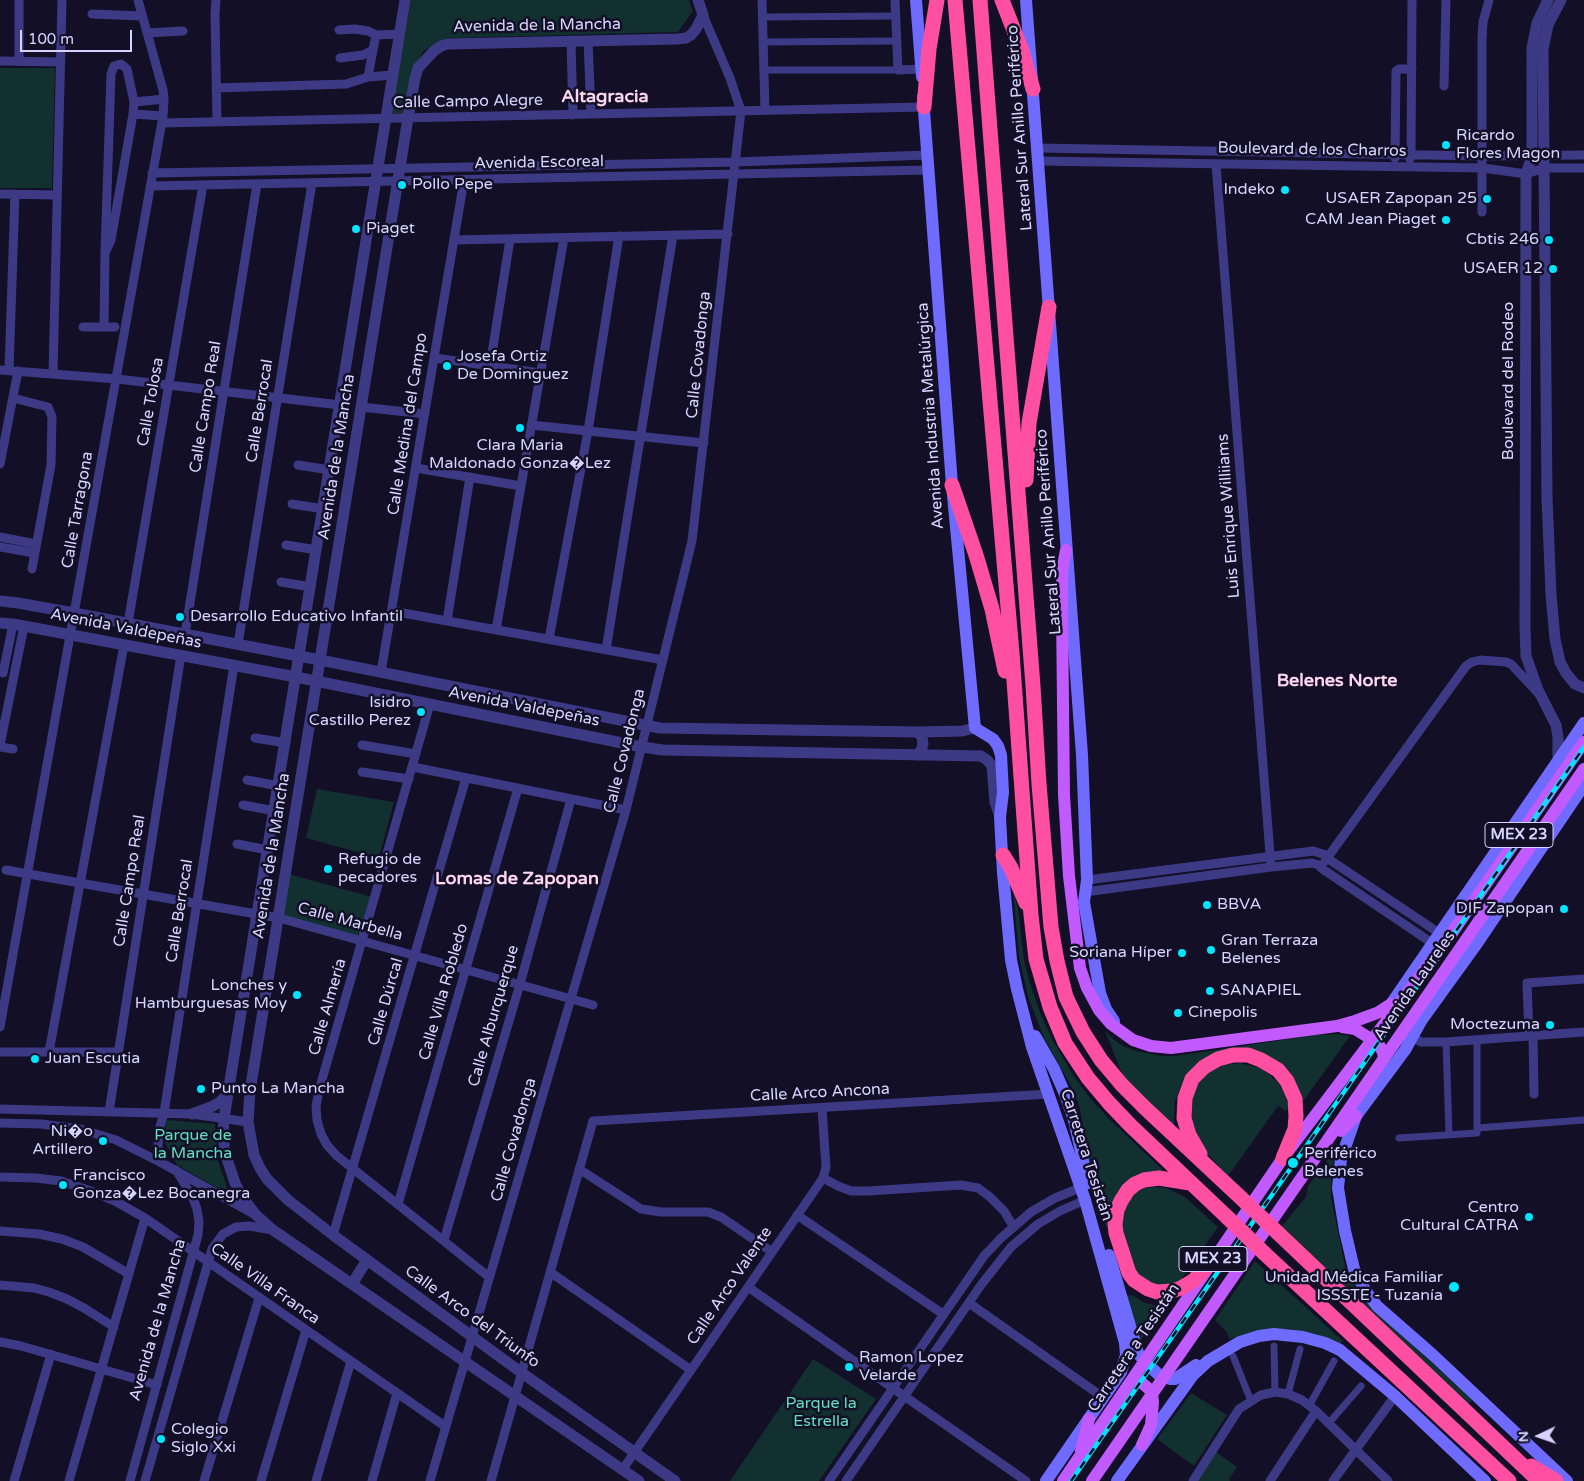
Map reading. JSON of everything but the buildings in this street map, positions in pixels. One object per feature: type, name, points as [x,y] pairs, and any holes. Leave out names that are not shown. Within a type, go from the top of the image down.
[{"type":"highway","points":[[924,107],[929,50],[937,0]]},
{"type":"highway","points":[[955,0],[1019,747],[1031,915],[1036,959],[1050,1007],[1065,1043],[1088,1078],[1109,1103],[1264,1253],[1509,1481]]},
{"type":"highway","points":[[980,0],[1051,927],[1066,997],[1083,1032],[1106,1066],[1134,1096],[1206,1167],[1240,1198],[1276,1226],[1539,1481]]},
{"type":"highway","points":[[1002,0],[1022,51],[1033,89]]},
{"type":"highway","points":[[1033,686],[1026,463],[1029,423],[1049,307]]},
{"type":"highway","points":[[952,485],[992,609],[1019,747]]},
{"type":"highway","points":[[1003,855],[1031,915]]},
{"type":"highway","points":[[1206,1167],[1189,1135],[1184,1118],[1185,1098],[1192,1080],[1204,1067],[1218,1059],[1233,1055],[1248,1055],[1261,1060],[1278,1070],[1287,1081],[1295,1099],[1296,1116],[1295,1129],[1283,1158]]},
{"type":"highway","points":[[1190,1183],[1159,1178],[1144,1180],[1136,1184],[1128,1190],[1117,1210],[1116,1233],[1129,1273],[1134,1280],[1148,1289],[1157,1292],[1181,1288],[1194,1281],[1209,1266]]},
{"type":"highway","points":[[1439,1416],[1497,1481]]},
{"type":"highway","points":[[1510,1454],[1556,1481]]},
{"type":"main road","name":"Avenida Industria Metalúrgica","points":[[916,0],[952,485],[975,728]]},
{"type":"main road","name":"Lateral Sur Anillo Periférico","points":[[1026,0],[1082,755],[1086,886],[1084,902],[1096,980],[1102,1002],[1120,1028],[1142,1043]]},
{"type":"main road","points":[[1066,550],[1062,571],[1062,584],[1064,795],[1069,876],[1078,958],[1086,988],[1099,1010],[1118,1030],[1142,1043],[1161,1048],[1171,1048],[1337,1026],[1371,1015],[1391,1004]]},
{"type":"main road","name":"Avenida Laureles","points":[[1283,1158],[1450,935],[1581,742],[1584,723]]},
{"type":"main road","points":[[975,728],[992,739],[1000,750],[1003,792],[1000,817]]},
{"type":"main road","name":"Avenida Laureles","points":[[1371,1039],[1373,1030],[1558,759],[1581,742]]},
{"type":"main road","name":"Avenida Laureles","points":[[1276,1226],[1319,1154],[1584,769]]},
{"type":"main road","name":"Avenida Laureles","points":[[1567,1481],[1433,1355],[1377,1306],[1365,1290],[1354,1269],[1344,1231],[1338,1188],[1338,1172],[1344,1146],[1356,1116],[1405,1050],[1421,1021],[1478,942],[1584,785]]},
{"type":"main road","name":"Carretera Tesistán","points":[[1000,817],[1012,960],[1024,1016],[1032,1047],[1082,1187],[1126,1355],[1121,1372],[1046,1481]]},
{"type":"main road","points":[[1024,1016],[1054,1069],[1074,1120],[1086,1176],[1138,1353],[1151,1368],[1164,1377],[1175,1379],[1210,1356],[1219,1354]]},
{"type":"main road","points":[[1337,1026],[1355,1029],[1371,1039],[1379,1045],[1383,1052],[1384,1060]]},
{"type":"main road","points":[[1319,1154],[1356,1116]]},
{"type":"main road","name":"Carretera a Tesistán","points":[[1063,1481],[1283,1158]]},
{"type":"main road","name":"MEX 23","points":[[1092,1481],[1164,1377],[1276,1226]]},
{"type":"main road","points":[[1117,1481],[1193,1375],[1219,1354],[1240,1342],[1259,1336],[1288,1335],[1318,1341],[1340,1350],[1395,1396],[1485,1481]]},
{"type":"main road","points":[[1135,1377],[1142,1381],[1152,1394],[1153,1410],[1151,1425],[1142,1445]]},
{"type":"main road","points":[[1080,1456],[1089,1419]]},
{"type":"street","points":[[19,0],[19,61]]},
{"type":"street","points":[[53,374],[62,0]]},
{"type":"street","name":"Calle Tarragona","points":[[0,1027],[162,120],[164,99],[138,0]]},
{"type":"street","points":[[216,0],[217,122]]},
{"type":"street","name":"Avenida de la Mancha","points":[[256,1215],[243,1198],[229,1168],[224,1144],[224,1118],[405,0]]},
{"type":"street","points":[[698,0],[703,15]]},
{"type":"street","points":[[762,0],[765,110]]},
{"type":"street","points":[[894,0],[898,70]]},
{"type":"street","points":[[1408,167],[1411,155],[1412,0]]},
{"type":"street","points":[[1444,86],[1446,0]]},
{"type":"street","points":[[1482,212],[1482,39],[1483,22],[1489,0]]},
{"type":"street","name":"Boulevard del Rodeo","points":[[1548,0],[1537,23],[1532,48],[1538,156],[1544,168],[1547,498],[1551,594],[1559,656],[1563,668],[1584,697]]},
{"type":"street","name":"Boulevard del Rodeo","points":[[1558,759],[1556,725],[1542,697],[1526,656],[1526,174],[1538,156],[1543,49],[1548,25],[1561,0]]},
{"type":"street","points":[[92,14],[142,16]]},
{"type":"street","name":"Avenida de la Mancha","points":[[260,1168],[252,1148],[248,1122],[250,1091],[408,118],[418,68],[427,57],[441,46],[448,44],[686,38],[696,29],[703,15]]},
{"type":"street","name":"Calle Covadonga","points":[[430,1481],[626,810],[692,541],[741,111],[730,78],[703,15]]},
{"type":"street","points":[[762,17],[895,16]]},
{"type":"street","points":[[339,30],[361,30],[376,34],[399,34]]},
{"type":"street","points":[[147,34],[183,31]]},
{"type":"street","points":[[368,77],[376,34]]},
{"type":"street","points":[[588,41],[591,114]]},
{"type":"street","points":[[763,42],[896,41]]},
{"type":"street","points":[[570,42],[573,115]]},
{"type":"street","points":[[340,58],[363,55],[373,50]]},
{"type":"street","points":[[0,61],[60,62]]},
{"type":"street","points":[[104,327],[105,253],[111,74],[112,68],[116,64],[123,65],[127,69],[134,102],[134,114],[112,240],[105,253]]},
{"type":"street","points":[[764,70],[898,70],[921,68]]},
{"type":"street","points":[[1394,167],[1396,154],[1396,71],[1398,68],[1412,69]]},
{"type":"street","points":[[216,88],[346,84],[368,77],[393,75]]},
{"type":"street","points":[[134,102],[164,99]]},
{"type":"street","name":"Calle Campo Alegre","points":[[134,114],[162,120],[217,122],[924,107]]},
{"type":"street","name":"Boulevard de los Charros","points":[[1038,154],[1584,155]]},
{"type":"street","name":"Boulevard de los Charros","points":[[1038,154],[1216,164],[1482,168],[1526,174],[1544,168],[1584,168]]},
{"type":"street","name":"Avenida Escoreal","points":[[152,173],[736,162],[927,155]]},
{"type":"street","name":"Luis Enrique Williiams","points":[[1216,164],[1271,867]]},
{"type":"street","name":"Avenida Escoreal","points":[[150,186],[929,170]]},
{"type":"street","name":"Calle Medina del Campo","points":[[381,672],[464,180]]},
{"type":"street","name":"Calle Berrocal","points":[[238,644],[312,183]]},
{"type":"street","name":"Calle Campo Real","points":[[185,634],[257,184]]},
{"type":"street","name":"Calle Tolosa","points":[[128,623],[203,185]]},
{"type":"street","points":[[0,194],[57,195]]},
{"type":"street","points":[[0,464],[13,398],[9,370],[15,194]]},
{"type":"street","points":[[107,203],[112,205],[118,204]]},
{"type":"street","points":[[454,240],[728,234]]},
{"type":"street","points":[[606,650],[673,235]]},
{"type":"street","points":[[549,640],[588,431],[619,236]]},
{"type":"street","points":[[496,630],[564,238]]},
{"type":"street","points":[[490,366],[510,239]]},
{"type":"street","points":[[83,327],[115,327]]},
{"type":"street","points":[[1526,348],[1546,342]]},
{"type":"street","points":[[435,358],[540,374]]},
{"type":"street","points":[[9,370],[116,379],[340,405]]},
{"type":"street","points":[[13,398],[48,407],[51,411],[51,465],[32,569]]},
{"type":"street","points":[[361,407],[425,414]]},
{"type":"street","points":[[532,425],[704,443]]},
{"type":"street","points":[[298,465],[330,470]]},
{"type":"street","points":[[416,468],[521,486]]},
{"type":"street","points":[[447,621],[470,478]]},
{"type":"street","points":[[292,504],[324,509]]},
{"type":"street","points":[[0,537],[35,548]]},
{"type":"street","points":[[286,545],[317,550]]},
{"type":"street","points":[[0,547],[35,548]]},
{"type":"street","points":[[281,582],[311,587]]},
{"type":"street","name":"Avenida Valdepeñas","points":[[0,601],[238,644],[647,726],[676,729],[918,732],[962,731],[975,728]]},
{"type":"street","points":[[392,611],[663,660]]},
{"type":"street","name":"Avenida Valdepeñas","points":[[0,623],[317,681],[642,747],[685,751],[978,756],[987,760],[992,766],[995,802],[1000,817]]},
{"type":"street","points":[[14,672],[2,673],[18,625]]},
{"type":"street","points":[[13,749],[0,746],[14,672],[18,625]]},
{"type":"street","points":[[49,1052],[124,645]]},
{"type":"street","name":"Calle Campo Real","points":[[109,1112],[181,656]]},
{"type":"street","points":[[1511,664],[1526,656]]},
{"type":"street","points":[[1321,868],[1466,666],[1480,660],[1500,661],[1511,664],[1542,697]]},
{"type":"street","name":"Calle Berrocal","points":[[160,1162],[159,1130],[164,1113],[234,666]]},
{"type":"street","points":[[1570,679],[1575,684],[1584,688]]},
{"type":"street","name":"Calle Almería","points":[[430,704],[319,1090],[316,1106],[317,1120],[327,1145],[337,1156],[489,1277]]},
{"type":"street","points":[[1550,711],[1581,742]]},
{"type":"street","points":[[916,755],[924,744],[918,732]]},
{"type":"street","points":[[255,738],[286,743]]},
{"type":"street","points":[[362,745],[416,754]]},
{"type":"street","points":[[412,767],[626,810]]},
{"type":"street","points":[[362,772],[409,778]]},
{"type":"street","name":"Calle Dúrcal","points":[[333,1235],[466,778]]},
{"type":"street","points":[[247,780],[279,786]]},
{"type":"street","name":"Calle Villa Robledo","points":[[398,1204],[518,788]]},
{"type":"street","name":"Calle Alburquerque","points":[[444,1240],[520,984],[571,799]]},
{"type":"street","points":[[243,805],[274,811]]},
{"type":"street","points":[[237,844],[268,850]]},
{"type":"street","points":[[1086,886],[1170,869],[1313,851],[1326,855],[1436,938]]},
{"type":"street","points":[[1086,886],[1171,880],[1312,863],[1322,866],[1321,868],[1436,938]]},
{"type":"street","points":[[1170,869],[1171,880]]},
{"type":"street","name":"Calle Marbella","points":[[6,870],[258,913],[363,940],[593,1005]]},
{"type":"street","points":[[1534,1094],[1527,983],[1584,979]]},
{"type":"street","points":[[1412,1037],[1420,1042],[1446,1042],[1584,1032]]},
{"type":"street","points":[[1477,1040],[1477,1131]]},
{"type":"street","points":[[1446,1042],[1449,1134]]},
{"type":"street","points":[[0,1052],[118,1052]]},
{"type":"street","points":[[192,1114],[211,1107],[228,1094]]},
{"type":"street","name":"Calle Arco Ancona","points":[[580,1169],[593,1121],[1049,1094]]},
{"type":"street","name":"Calle Arco Valente","points":[[623,1469],[822,1178],[826,1167],[822,1108]]},
{"type":"street","points":[[0,1109],[192,1114],[248,1122]]},
{"type":"street","points":[[1399,1138],[1584,1120]]},
{"type":"street","points":[[0,1123],[41,1124],[80,1129],[116,1140],[176,1170],[256,1215],[273,1230],[639,1481]]},
{"type":"street","name":"Calle Arco del Triunfo","points":[[260,1168],[277,1190],[333,1235],[522,1373],[675,1481]]},
{"type":"street","points":[[491,1481],[580,1169],[640,1209],[660,1212],[708,1212],[721,1217],[772,1252]]},
{"type":"street","name":"Avenida de la Mancha","points":[[130,1481],[198,1235],[197,1209],[193,1198],[176,1170]]},
{"type":"street","name":"Calle Villa Franca","points":[[0,1176],[61,1181],[115,1201],[145,1218],[446,1426]]},
{"type":"street","points":[[822,1178],[851,1191],[961,1185],[978,1188],[1004,1210],[1013,1226]]},
{"type":"street","points":[[829,1481],[984,1256],[1013,1226],[1031,1212],[1055,1198],[1082,1187]]},
{"type":"street","points":[[846,1481],[996,1264],[1024,1234],[1060,1211],[1085,1200]]},
{"type":"street","points":[[797,1215],[943,1314]]},
{"type":"street","points":[[69,1481],[145,1218]]},
{"type":"street","name":"Avenida de la Mancha","points":[[145,1481],[212,1250],[222,1234],[236,1227],[249,1226],[273,1230]]},
{"type":"street","points":[[0,1231],[39,1234],[62,1239],[83,1247],[129,1274]]},
{"type":"street","points":[[352,1284],[367,1260]]},
{"type":"street","points":[[550,1272],[691,1370]]},
{"type":"street","points":[[0,1285],[34,1288],[50,1292],[84,1308],[114,1327]]},
{"type":"street","points":[[748,1287],[1026,1481]]},
{"type":"street","points":[[204,1481],[259,1298]]},
{"type":"street","points":[[969,1303],[1104,1398]]},
{"type":"street","points":[[261,1481],[306,1330]]},
{"type":"street","points":[[0,1342],[51,1354],[157,1385]]},
{"type":"street","points":[[1274,1346],[1275,1392]]},
{"type":"street","points":[[1288,1394],[1300,1349]]},
{"type":"street","points":[[14,1481],[51,1354]]},
{"type":"street","points":[[1233,1356],[1251,1400]]},
{"type":"street","points":[[316,1481],[351,1361]]},
{"type":"street","points":[[1270,1481],[1312,1409],[1334,1361]]},
{"type":"street","points":[[1328,1424],[1361,1386]]},
{"type":"street","points":[[1194,1480],[1239,1409],[1261,1395],[1275,1392],[1288,1394],[1302,1400],[1388,1481]]},
{"type":"street","points":[[372,1481],[396,1393]]},
{"type":"street","points":[[1333,1481],[1395,1396]]},
{"type":"green space","points":[[411,0],[689,0],[693,11],[678,32],[447,38],[423,51],[409,83],[404,114],[391,113]]},
{"type":"green space","points":[[0,68],[55,68],[52,188],[0,188]]},
{"type":"green space","points":[[317,789],[394,802],[379,858],[306,838]]},
{"type":"green space","points":[[289,874],[372,897],[362,937],[282,915]]},
{"type":"green space","points":[[1013,890],[1018,908],[1024,961],[1040,1013],[1052,1039],[1073,1075],[1090,1098],[1109,1119],[1162,1169],[1161,1173],[1113,1201],[1109,1210],[1107,1229],[1093,1180],[1079,1105],[1072,1088],[1044,1038],[1028,997],[1019,956]]},
{"type":"green space","points":[[1105,1031],[1123,1046],[1136,1051],[1162,1056],[1175,1056],[1316,1035],[1337,1034],[1350,1036],[1299,1107],[1258,1054],[1192,1070],[1184,1080],[1175,1101],[1174,1130],[1124,1078]]},
{"type":"green space","points":[[1240,1063],[1260,1068],[1270,1075],[1279,1084],[1289,1107],[1286,1111],[1278,1106],[1228,1176],[1202,1148],[1187,1115],[1194,1088],[1209,1072],[1218,1067]]},
{"type":"green space","name":"Parque de la Mancha","points":[[167,1120],[215,1124],[218,1161],[229,1193],[177,1165],[165,1143],[164,1133]]},
{"type":"green space","points":[[1337,1147],[1332,1170],[1331,1197],[1346,1271],[1365,1301],[1472,1400],[1468,1405],[1282,1226],[1306,1197],[1308,1186]]},
{"type":"green space","points":[[1154,1187],[1166,1188],[1185,1197],[1218,1227],[1180,1281],[1169,1285],[1151,1284],[1135,1274],[1119,1220],[1123,1208],[1136,1192]]},
{"type":"green space","points":[[1255,1261],[1343,1341],[1340,1344],[1313,1333],[1289,1329],[1260,1330],[1229,1339],[1227,1332],[1215,1320]]},
{"type":"green space","points":[[1132,1295],[1145,1303],[1165,1305],[1139,1343],[1126,1296]]},
{"type":"green space","name":"Parque la Estrella","points":[[813,1359],[876,1399],[819,1481],[730,1481]]},
{"type":"green space","points":[[1191,1393],[1227,1415],[1194,1466],[1157,1439]]},
{"type":"green space","points":[[1216,1452],[1237,1467],[1229,1479],[1230,1481],[1198,1481]]},
{"type":"railway","points":[[1071,1481],[1584,747]]},
{"type":"place","name":"Ricardo Flores Magon","points":[[1446,145]]},
{"type":"place","name":"Pollo Pepe","points":[[402,185]]},
{"type":"place","name":"Indeko","points":[[1285,190]]},
{"type":"place","name":"USAER Zapopan 25","points":[[1487,199]]},
{"type":"place","name":"CAM Jean Piaget","points":[[1446,220]]},
{"type":"place","name":"Piaget","points":[[356,229]]},
{"type":"place","name":"Cbtis 246","points":[[1549,240]]},
{"type":"place","name":"USAER 12","points":[[1553,269]]},
{"type":"place","name":"Josefa Ortiz De Dominguez","points":[[447,366]]},
{"type":"place","name":"Clara Maria Maldonado Gonza�Lez","points":[[520,428]]},
{"type":"place","name":"Desarrollo Educativo Infantil","points":[[180,617]]},
{"type":"place","name":"Isidro Castillo Perez","points":[[421,712]]},
{"type":"place","name":"Refugio de pecadores","points":[[328,869]]},
{"type":"place","name":"BBVA","points":[[1207,905]]},
{"type":"place","name":"DIF Zapopan","points":[[1564,909]]},
{"type":"place","name":"Gran Terraza Belenes","points":[[1211,950]]},
{"type":"place","name":"Soriana Híper","points":[[1182,953]]},
{"type":"place","name":"SANAPIEL","points":[[1210,991]]},
{"type":"place","name":"Lonches y Hamburguesas Moy","points":[[297,995]]},
{"type":"place","name":"Cinepolis","points":[[1178,1013]]},
{"type":"place","name":"Moctezuma","points":[[1550,1025]]},
{"type":"place","name":"Juan Escutia","points":[[35,1059]]},
{"type":"place","name":"Punto La Mancha","points":[[201,1089]]},
{"type":"place","name":"Ni�o Artillero","points":[[103,1141]]},
{"type":"place","name":"Periférico Belenes","points":[[1293,1163]]},
{"type":"place","name":"Francisco Gonza�Lez Bocanegra","points":[[63,1185]]},
{"type":"place","name":"Centro Cultural CATRA","points":[[1529,1217]]},
{"type":"place","name":"Unidad Médica Familiar ISSSTE - Tuzanía","points":[[1454,1287]]},
{"type":"place","name":"Ramon Lopez Velarde","points":[[849,1367]]},
{"type":"place","name":"Colegio Siglo Xxi","points":[[161,1439]]},
{"type":"district","name":"Altagracia","points":[[605,97]]},
{"type":"district","name":"Belenes Norte","points":[[1337,681]]},
{"type":"district","name":"Lomas de Zapopan","points":[[517,879]]}]
